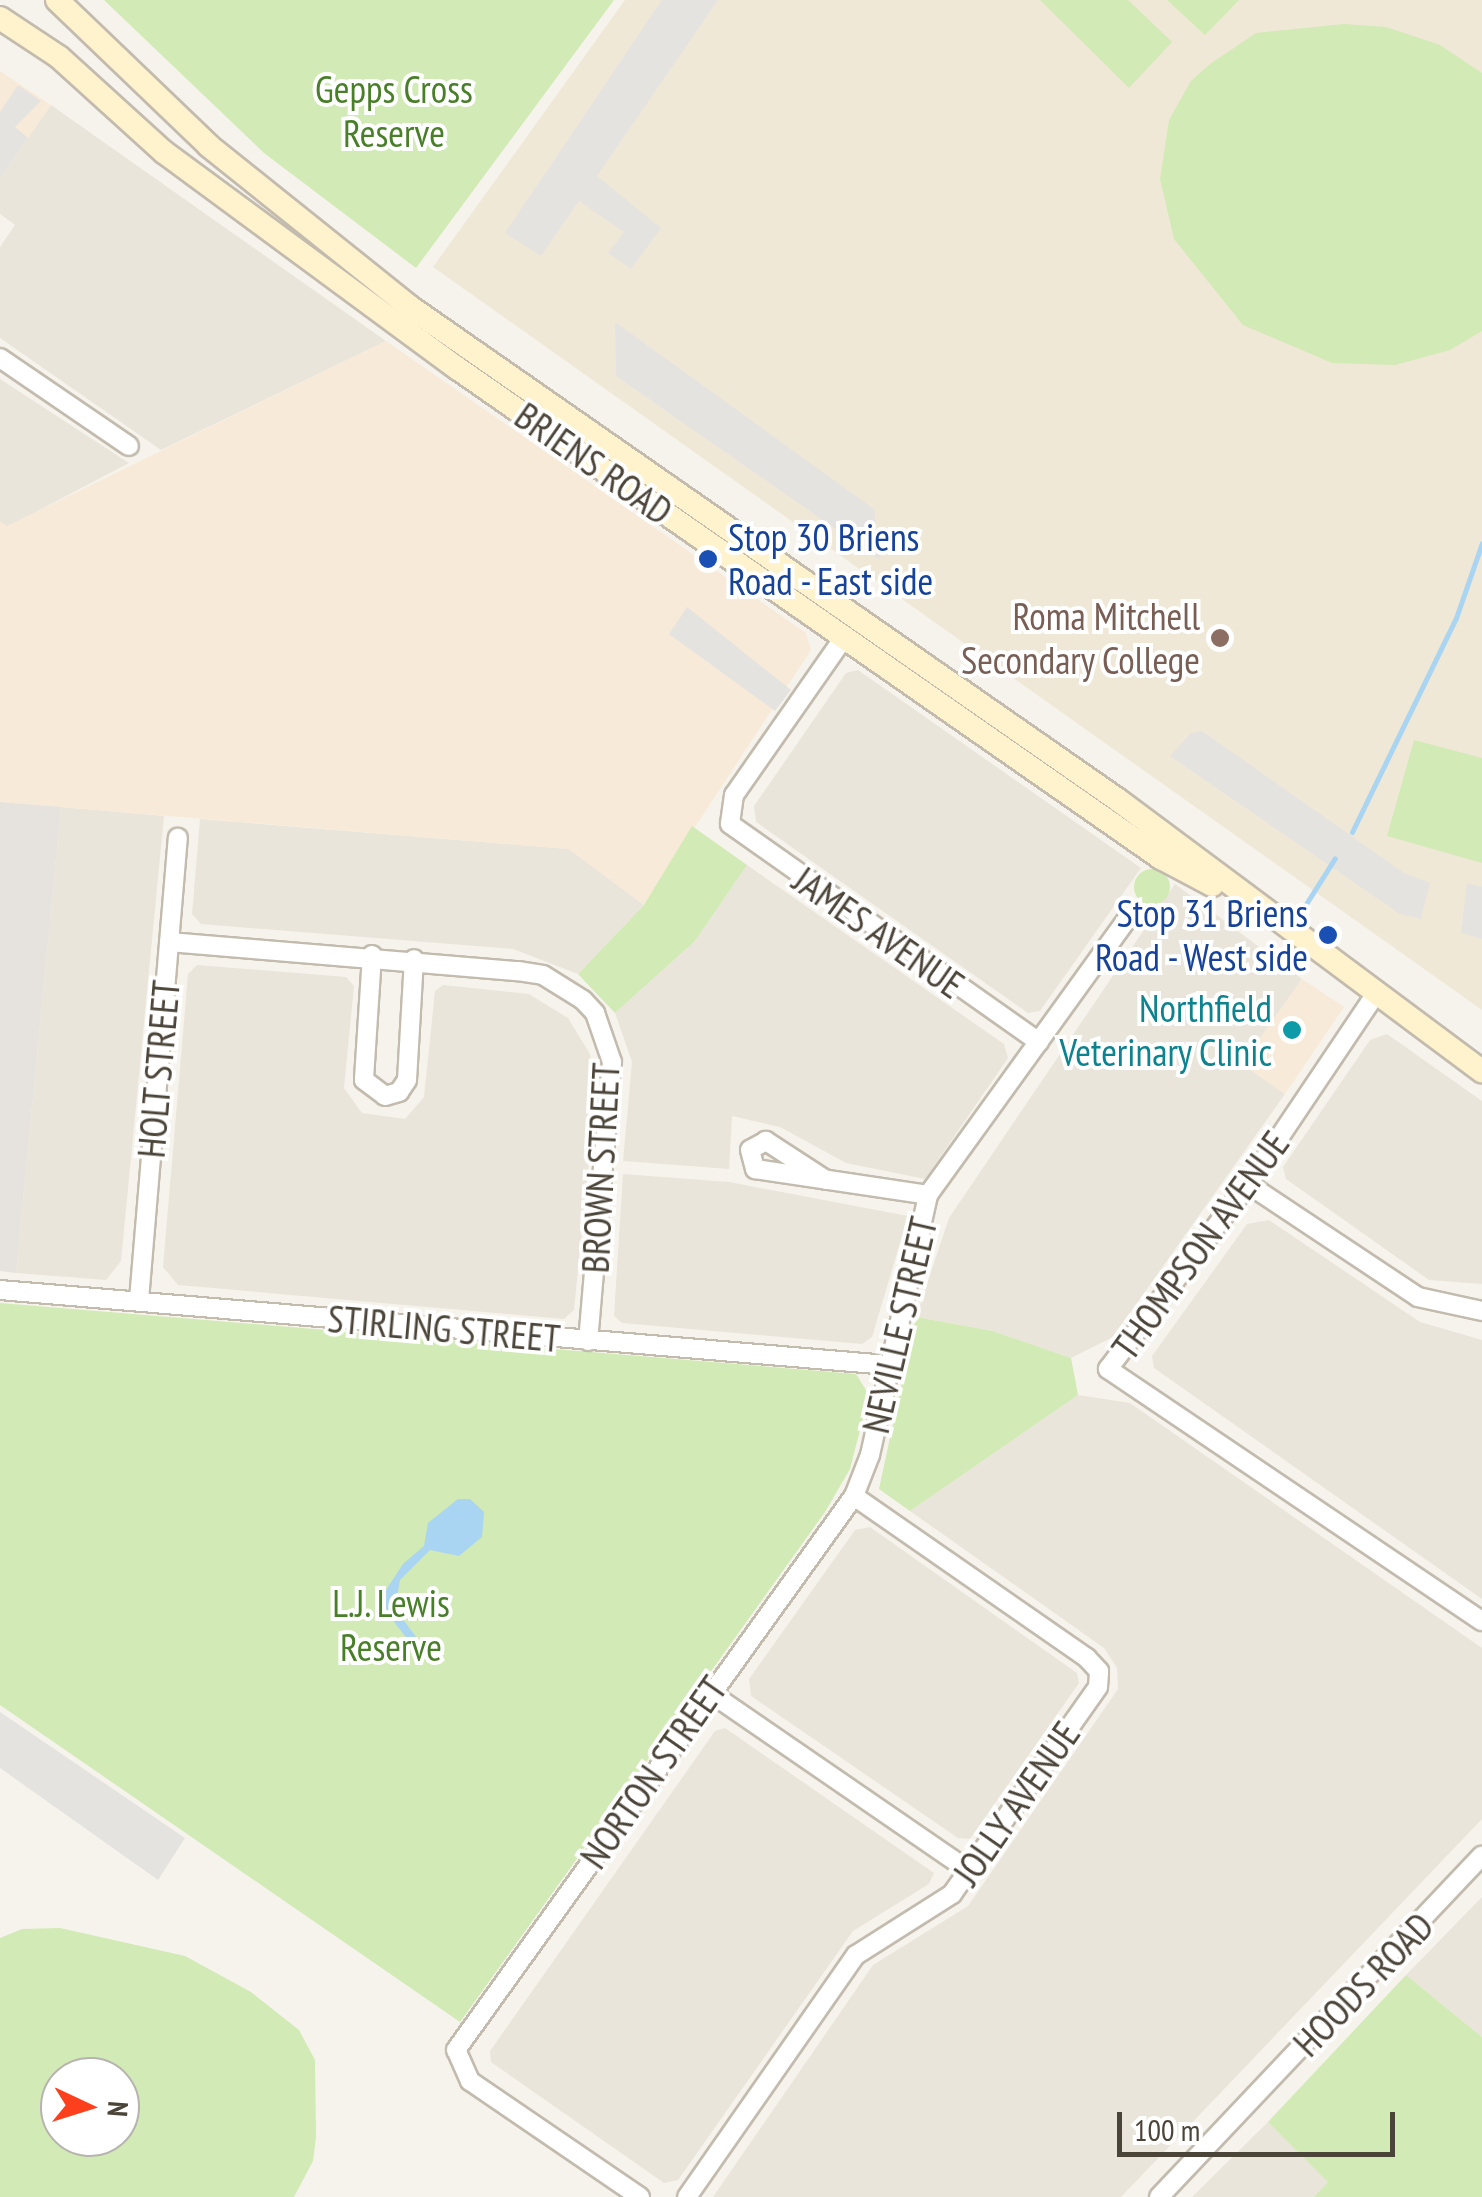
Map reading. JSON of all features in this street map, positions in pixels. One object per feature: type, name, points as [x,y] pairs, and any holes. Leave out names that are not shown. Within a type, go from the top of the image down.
[{"type":"main road","name":"BRIENS ROAD","points":[[58,0],[208,146],[410,306],[852,627],[1161,858],[1260,910],[1482,1071]]},
{"type":"main road","name":"BRIENS ROAD","points":[[0,18],[60,57],[165,153],[336,280],[852,627]]},
{"type":"street","points":[[0,358],[130,446]]},
{"type":"street","name":"JAMES AVENUE","points":[[852,627],[734,794],[728,814],[752,844],[1040,1042]]},
{"type":"street","name":"HOLT STREET","points":[[139,1300],[178,838]]},
{"type":"street","name":"NEVILLE STREET","points":[[854,1496],[870,1454],[928,1195],[1129,916]]},
{"type":"street","name":"BROWN STREET","points":[[169,942],[414,959],[543,976],[582,1000],[604,1032],[612,1099],[588,1341]]},
{"type":"street","points":[[372,956],[364,1080],[386,1096],[399,1092],[408,1080],[414,959]]},
{"type":"street","name":"THOMPSON AVENUE","points":[[1375,995],[1248,1184],[1108,1369],[1482,1621]]},
{"type":"street","points":[[826,1180],[928,1195]]},
{"type":"street","points":[[1248,1184],[1418,1296],[1482,1311]]},
{"type":"street","name":"STIRLING STREET","points":[[0,1290],[888,1365]]},
{"type":"street","name":"NORTON STREET","points":[[640,2197],[470,2081],[456,2050],[709,1692],[854,1496]]},
{"type":"street","name":"JOLLY AVENUE","points":[[687,2197],[856,1955],[934,1908],[970,1871],[1098,1687],[1099,1671],[854,1496]]},
{"type":"street","points":[[709,1692],[970,1871]]},
{"type":"street","name":"HOODS ROAD","points":[[1160,2197],[1482,1856]]},
{"type":"shaded area","name":"Roma Mitchell Secondary College","points":[[625,0],[1482,0],[1482,1010],[433,267]]},
{"type":"shaded area","points":[[662,0],[718,0],[597,176],[661,228],[631,269],[608,253],[624,232],[579,201],[541,256],[505,233]]},
{"type":"shaded area","points":[[0,71],[51,105],[0,178]]},
{"type":"shaded area","points":[[18,85],[41,101],[15,127],[28,138],[0,178],[0,112]]},
{"type":"shaded area","points":[[51,105],[386,341],[161,450],[0,338],[0,247],[15,225],[0,214],[0,178]]},
{"type":"shaded area","points":[[615,322],[874,509],[880,560],[616,376]]},
{"type":"shaded area","points":[[386,341],[806,633],[811,650],[644,905],[569,849],[0,802],[0,522],[7,526]]},
{"type":"shaded area","points":[[0,379],[129,463],[7,527],[0,522]]},
{"type":"shaded area","points":[[687,607],[791,690],[775,711],[669,634]]},
{"type":"shaded area","points":[[858,670],[1141,868],[1040,1011],[1028,1013],[756,822],[754,806],[846,673]]},
{"type":"shaded area","points":[[1202,731],[1404,873],[1430,883],[1421,919],[1400,914],[1170,756],[1191,733]]},
{"type":"shaded area","points":[[0,802],[61,807],[16,1273],[0,1271]]},
{"type":"shaded area","points":[[61,807],[164,816],[121,1261],[106,1280],[16,1273]]},
{"type":"shaded area","points":[[200,819],[569,849],[644,905],[578,974],[513,949],[201,924],[192,914]]},
{"type":"shaded area","points":[[747,865],[1004,1044],[1008,1058],[925,1179],[846,1163],[780,1127],[732,1116],[729,1169],[623,1161],[632,1062],[615,1013],[695,941]]},
{"type":"shaded area","points":[[1467,883],[1482,887],[1482,939],[1461,933]]},
{"type":"shaded area","points":[[1175,884],[1302,979],[1242,1064],[1285,1094],[1113,1337],[1071,1358],[993,1331],[916,1317],[949,1218]]},
{"type":"shaded area","points":[[197,965],[346,977],[354,986],[344,1088],[362,1113],[405,1119],[424,1097],[435,991],[443,985],[529,994],[568,1018],[590,1054],[595,1101],[574,1310],[564,1319],[178,1285],[163,1267],[188,974]]},
{"type":"shaded area","points":[[1302,979],[1344,1007],[1285,1094],[1242,1064]]},
{"type":"shaded area","points":[[1387,1034],[1482,1101],[1482,1284],[1429,1280],[1286,1179],[1283,1167],[1370,1040]]},
{"type":"shaded area","points":[[623,1174],[729,1182],[908,1216],[872,1337],[862,1344],[622,1323],[614,1316]]},
{"type":"shaded area","points":[[1269,1220],[1420,1322],[1482,1340],[1482,1599],[1154,1368],[1152,1356],[1247,1224]]},
{"type":"shaded area","points":[[1078,1395],[1130,1403],[1482,1648],[1482,1819],[1121,2197],[713,2197],[873,1965],[968,1906],[1118,1689],[1117,1668],[1104,1648],[910,1511]]},
{"type":"shaded area","points":[[870,1527],[1077,1673],[1079,1683],[970,1839],[958,1838],[751,1696],[749,1679],[855,1530]]},
{"type":"shaded area","points":[[0,1712],[185,1838],[158,1880],[0,1768]]},
{"type":"shaded area","points":[[725,1728],[934,1873],[929,1884],[853,1931],[678,2180],[664,2183],[491,2062],[490,2051],[715,1731]]},
{"type":"shaded area","points":[[1482,1897],[1482,2037],[1406,1975]]},
{"type":"shaded area","points":[[1268,2122],[1329,2182],[1314,2197],[1192,2197]]},
{"type":"green space","name":"Gepps Cross Reserve","points":[[104,0],[614,0],[416,268],[264,153]]},
{"type":"green space","points":[[1040,0],[1128,0],[1172,42],[1129,88]]},
{"type":"green space","points":[[1167,0],[1239,0],[1205,35]]},
{"type":"green space","points":[[1344,24],[1386,27],[1440,45],[1482,73],[1482,331],[1450,350],[1395,365],[1332,363],[1243,325],[1174,239],[1160,179],[1169,120],[1191,81],[1210,64],[1256,33]]},
{"type":"green space","points":[[1414,740],[1482,758],[1482,863],[1387,836]]},
{"type":"green space","points":[[692,826],[747,865],[695,941],[615,1013],[578,974],[644,905]]},
{"type":"green space","points":[[1152,869],[1165,874],[1170,887],[1165,900],[1152,905],[1139,900],[1134,887],[1139,874]]},
{"type":"green space","name":"L.J. Lewis Reserve","points":[[0,1303],[856,1374],[869,1395],[850,1469],[825,1512],[460,2022],[0,1705]]},
{"type":"green space","points":[[916,1317],[993,1331],[1071,1358],[1078,1395],[910,1511],[879,1489]]},
{"type":"green space","points":[[60,1928],[185,1956],[251,1992],[299,2030],[315,2060],[316,2137],[313,2161],[294,2197],[0,2197],[0,1938],[22,1929]]},
{"type":"green space","points":[[1406,1975],[1482,2037],[1482,2197],[1314,2197],[1328,2182],[1268,2122]]},
{"type":"water","points":[[458,1499],[470,1499],[484,1512],[482,1537],[459,1556],[430,1550],[400,1580],[395,1609],[417,1638],[409,1641],[387,1613],[384,1593],[403,1564],[424,1546],[428,1523]]},
{"type":"waterway","points":[[1352,832],[1456,618],[1482,543]]},
{"type":"waterway","points":[[1299,915],[1335,858]]},
{"type":"place","name":"Stop 30 Briens Road - East side","points":[[708,559]]},
{"type":"place","name":"Roma Mitchell Secondary College","points":[[1220,638]]},
{"type":"place","name":"Stop 31 Briens Road - West side","points":[[1328,935]]},
{"type":"place","name":"Northfield Veterinary Clinic","points":[[1292,1030]]}]
